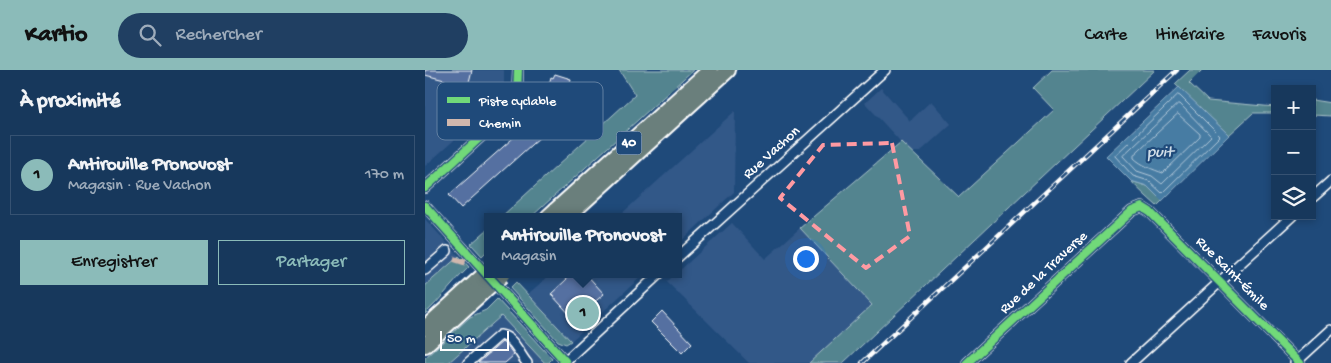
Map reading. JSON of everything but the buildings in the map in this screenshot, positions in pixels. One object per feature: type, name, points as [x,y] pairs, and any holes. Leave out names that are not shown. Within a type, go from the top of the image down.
[{"type":"highway","name":"40","points":[[552,213],[710,70]]},
{"type":"highway","name":"40","points":[[571,213],[728,70]]},
{"type":"highway","points":[[425,345],[481,286],[485,278]]},
{"type":"highway","points":[[425,328],[481,286],[497,278]]},
{"type":"street","name":"Rue Vachon","points":[[682,253],[885,70]]},
{"type":"street","points":[[425,188],[477,140]]},
{"type":"street","points":[[1316,194],[1331,181]]},
{"type":"street","points":[[425,206],[484,272]]},
{"type":"street","name":"Rue Saint-Émile","points":[[1142,207],[1150,212],[1298,362]]},
{"type":"street","name":"Rue de la Traverse","points":[[967,363],[1132,211],[1142,207]]},
{"type":"street","points":[[1131,363],[1289,220]]},
{"type":"street","points":[[425,270],[447,251]]},
{"type":"street","points":[[489,278],[564,362],[655,278]]},
{"type":"street","points":[[1298,362],[1331,330]]},
{"type":"street","points":[[468,363],[500,335],[507,338],[520,351],[524,362]]},
{"type":"highlighted area","points":[[892,143],[910,236],[866,268],[780,198],[823,145]]},
{"type":"shaded area","points":[[425,70],[504,70],[504,82],[437,82],[437,140],[454,140],[425,166]]},
{"type":"shaded area","points":[[881,88],[910,121],[931,101],[951,124],[920,152],[910,152],[865,103]]},
{"type":"shaded area","points":[[735,111],[734,192],[682,240],[682,213],[622,213]]},
{"type":"shaded area","points":[[425,219],[459,256],[425,286]]},
{"type":"shaded area","points":[[732,223],[765,259],[800,228],[872,305],[809,363],[749,363],[667,282],[671,278],[682,278],[682,268]]},
{"type":"shaded area","points":[[546,278],[640,278],[571,341],[528,294]]},
{"type":"shaded area","points":[[501,316],[545,363],[448,363]]},
{"type":"green space","points":[[619,70],[693,70],[535,213],[505,213],[586,140],[603,140],[603,124],[635,95]]},
{"type":"green space","points":[[1052,70],[1155,70],[843,363],[809,363],[872,305],[800,228],[901,142],[959,197],[1054,110],[1033,88]]},
{"type":"green space","points":[[1190,70],[1202,70],[1189,83],[1208,101],[1271,107],[1271,113],[1253,113],[1229,135],[1175,84]]},
{"type":"green space","points":[[1316,101],[1331,103],[1331,116],[1316,115]]},
{"type":"green space","points":[[1131,181],[1147,186],[1162,201],[1157,206]]},
{"type":"green space","points":[[484,233],[484,254],[482,256],[471,244]]},
{"type":"green space","points":[[459,256],[469,267],[425,314],[425,286]]},
{"type":"green space","points":[[516,282],[571,341],[566,344],[558,341],[510,288]]},
{"type":"green space","points":[[497,299],[552,359],[548,363],[545,363],[501,316],[448,363],[425,363],[425,358],[470,317],[486,310]]},
{"type":"water","name":"puit","points":[[1179,87],[1229,135],[1162,201],[1147,186],[1131,181],[1106,156]]},
{"type":"railway","points":[[862,363],[1177,70]]},
{"type":"marked path","points":[[454,259],[467,263]]},
{"type":"cycle path","points":[[518,70],[518,82]]},
{"type":"cycle path","points":[[425,188],[477,140]]},
{"type":"cycle path","points":[[425,206],[484,271]]},
{"type":"cycle path","points":[[967,363],[1132,211],[1142,207],[1150,212],[1300,363]]},
{"type":"cycle path","points":[[490,278],[565,361],[563,363]]},
{"type":"place","name":"Antirouille Pronovost","points":[[583,313]]}]
